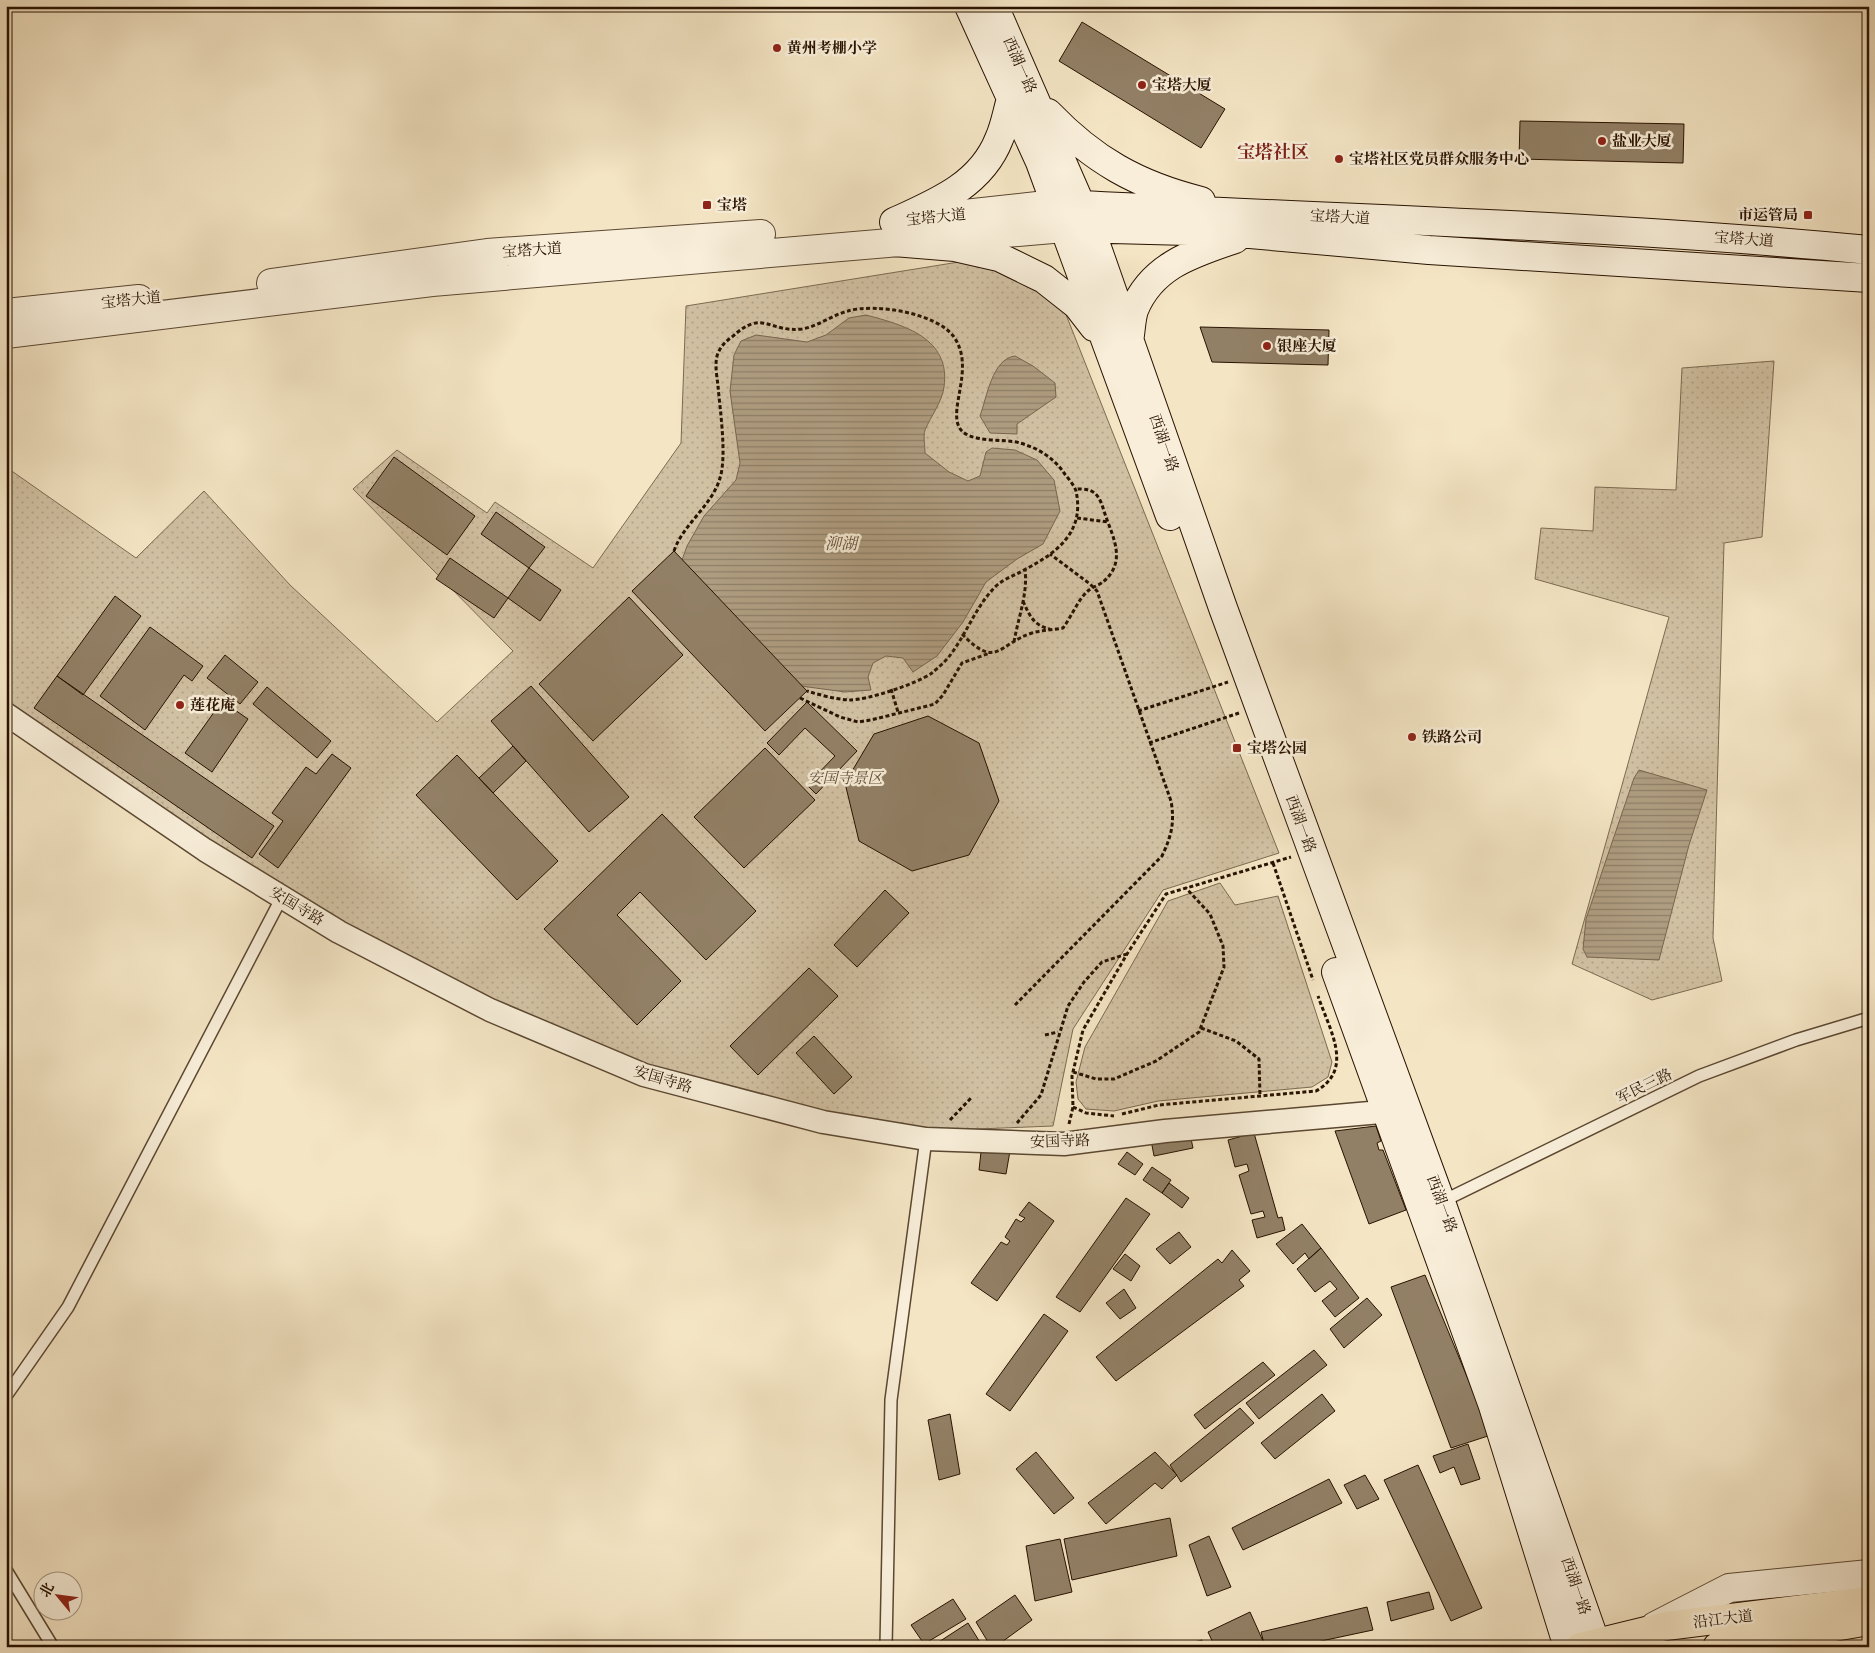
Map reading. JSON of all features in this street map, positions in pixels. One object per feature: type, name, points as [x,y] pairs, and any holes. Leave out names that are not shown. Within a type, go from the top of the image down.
[{"type":"main road","name":"西湖一路","points":[[969,6],[1023,99]]},
{"type":"main road","name":"西湖一路","points":[[994,6],[1023,99],[1073,216],[1118,343],[1230,681],[1242,712],[1283,859],[1397,1111],[1441,1202],[1591,1645]]},
{"type":"main road","points":[[894,232],[945,199],[980,173],[1023,99],[1074,140],[1126,175],[1252,224]]},
{"type":"main road","name":"宝塔大道","points":[[6,334],[432,282],[894,232],[1073,216],[1252,224],[1547,227],[1768,240],[1869,250]]},
{"type":"main road","points":[[894,232],[999,257],[1044,279],[1077,305],[1118,343],[1134,310],[1152,280],[1186,256],[1252,224]]},
{"type":"main road","name":"宝塔大道","points":[[1252,224],[1429,250],[1869,278]]},
{"type":"main road","name":"宝塔大道","points":[[6,313],[183,295],[487,253],[828,229],[894,232]]},
{"type":"main road","name":"西湖一路","points":[[1118,343],[1253,691],[1397,1111],[1493,1406],[1568,1647]]},
{"type":"main road","points":[[1647,1631],[1729,1588],[1869,1574]]},
{"type":"main road","name":"沿江大道","points":[[1591,1645],[1666,1626],[1869,1601]]},
{"type":"main road","name":"沿江大道","points":[[1717,1647],[1869,1621]]},
{"type":"street","name":"安国寺路","points":[[6,714],[205,850],[339,932],[490,1010],[644,1075],[823,1122],[926,1139],[1064,1144],[1165,1131],[1397,1111]]},
{"type":"lane","points":[[6,1396],[68,1307],[282,897]]},
{"type":"lane","name":"军民三路","points":[[1441,1202],[1699,1076],[1796,1040],[1869,1018]]},
{"type":"lane","points":[[886,1647],[891,1400],[926,1139]]},
{"type":"lane","points":[[6,1570],[53,1647]]},
{"type":"path","points":[[674,551],[683,533],[713,494],[721,477],[721,423],[716,367],[718,354],[724,344],[737,332],[749,324],[757,322],[791,330],[804,329],[848,310],[883,309],[904,312],[941,325],[953,334],[960,347],[963,373],[957,417],[959,428],[968,436],[1019,442],[1040,451],[1059,465],[1075,489],[1077,518],[1068,538],[1050,554],[1003,580],[986,596],[951,655],[932,673],[891,689],[850,700],[807,691]]},
{"type":"path","points":[[800,698],[840,717],[858,722],[935,704],[943,695],[962,663],[1005,649],[1014,642],[1033,633],[1063,628],[1081,600],[1094,587],[1102,583],[1111,573],[1118,559],[1116,542],[1102,502],[1096,492],[1087,488],[1075,489]]},
{"type":"path","points":[[1077,518],[1108,522]]},
{"type":"path","points":[[1015,1005],[1162,856],[1171,838],[1174,819],[1170,802],[1094,587],[1050,554]]},
{"type":"path","points":[[1014,642],[1026,585],[1024,570]]},
{"type":"path","points":[[1023,600],[1030,616],[1039,626],[1055,630]]},
{"type":"path","points":[[962,634],[974,647],[983,652],[993,652]]},
{"type":"path","points":[[1138,712],[1230,681]]},
{"type":"path","points":[[891,689],[898,712]]},
{"type":"path","points":[[1149,743],[1242,712]]},
{"type":"path","points":[[1064,1144],[1073,1107],[1073,1072],[1083,1030],[1127,954],[1166,894],[1283,859],[1314,982]]},
{"type":"path","points":[[1073,1072],[1096,1079],[1114,1079],[1156,1061],[1180,1046],[1200,1028],[1224,967],[1223,946],[1210,914],[1186,888]]},
{"type":"path","points":[[996,1141],[1021,1119],[1041,1095],[1058,1032],[1068,1006],[1084,982],[1102,962],[1127,954]]},
{"type":"path","points":[[1073,1107],[1086,1113],[1116,1116],[1159,1104],[1316,1091],[1328,1084],[1334,1074],[1338,1061],[1336,1047],[1317,992]]},
{"type":"path","points":[[1200,1028],[1236,1041],[1259,1059],[1260,1096]]},
{"type":"path","points":[[1045,1035],[1058,1032]]},
{"type":"green space","name":"安国寺景区","points":[[965,261],[1023,277],[1063,307],[1279,853],[1163,890],[1073,1029],[1053,1126],[928,1131],[822,1114],[644,1065],[492,1001],[345,927],[205,840],[6,702],[6,467],[136,558],[204,491],[290,585],[437,722],[513,651],[353,489],[397,450],[487,513],[495,502],[593,568],[681,443],[686,306]]},
{"type":"green space","points":[[1774,361],[1762,537],[1724,543],[1713,938],[1722,981],[1652,1000],[1572,964],[1669,617],[1535,579],[1541,528],[1593,531],[1595,487],[1676,490],[1682,368]]},
{"type":"green space","points":[[1220,883],[1235,905],[1278,896],[1332,1062],[1328,1077],[1312,1087],[1158,1101],[1114,1111],[1086,1109],[1078,1099],[1076,1082],[1085,1047],[1168,901]]},
{"type":"water","name":"泖湖","points":[[866,315],[909,329],[922,336],[940,356],[944,370],[944,387],[939,404],[925,430],[925,453],[949,472],[968,481],[980,476],[986,452],[992,448],[1015,450],[1037,460],[1054,480],[1060,511],[1043,544],[1017,559],[986,582],[963,622],[937,656],[913,672],[903,658],[886,656],[873,663],[868,677],[871,690],[845,692],[801,686],[682,560],[687,546],[704,516],[736,480],[740,463],[730,391],[734,355],[741,341],[756,335],[807,342],[826,335],[849,318]]},
{"type":"water","points":[[1015,356],[1033,366],[1055,383],[1056,397],[1017,424],[1017,434],[990,433],[980,416],[988,389],[1001,364]]},
{"type":"water","points":[[1639,770],[1707,790],[1689,845],[1659,960],[1587,957],[1583,949],[1586,919],[1634,778]]},
{"type":"building","name":"宝塔大厦","points":[[1082,22],[1225,109],[1201,148],[1059,61]]},
{"type":"building","name":"盐业大厦","points":[[1520,121],[1684,124],[1683,163],[1519,159]]},
{"type":"building","name":"银座大厦","points":[[1200,327],[1329,330],[1328,365],[1212,362]]},
{"type":"building","points":[[394,457],[475,516],[447,555],[366,496]]},
{"type":"building","points":[[496,512],[545,547],[529,568],[481,534]]},
{"type":"building","points":[[674,551],[807,691],[765,731],[632,591]]},
{"type":"building","points":[[450,558],[508,598],[494,618],[436,579]]},
{"type":"building","points":[[529,568],[561,590],[540,621],[508,598]]},
{"type":"building","points":[[115,596],[141,616],[83,695],[57,676]]},
{"type":"building","points":[[629,597],[683,655],[593,741],[539,684]]},
{"type":"building","points":[[150,627],[203,666],[192,681],[184,675],[145,730],[100,696]]},
{"type":"building","points":[[225,655],[258,682],[240,704],[207,678]]},
{"type":"building","points":[[57,676],[274,826],[252,858],[34,708]]},
{"type":"building","points":[[531,686],[629,797],[589,832],[491,721]]},
{"type":"building","points":[[267,687],[331,741],[317,758],[253,704]]},
{"type":"building","points":[[222,701],[248,719],[212,772],[185,753]]},
{"type":"building","points":[[807,702],[857,751],[816,794],[807,785],[835,756],[805,728],[779,755],[767,743]]},
{"type":"building","points":[[928,716],[979,743],[999,801],[969,855],[912,871],[859,841],[845,783],[874,734]]},
{"type":"building","points":[[513,746],[526,761],[493,793],[479,778]]},
{"type":"building","points":[[765,748],[815,800],[744,868],[694,817]]},
{"type":"building","points":[[332,754],[351,768],[278,868],[259,854],[283,821],[272,813],[306,767],[316,774]]},
{"type":"building","points":[[457,755],[558,861],[517,900],[416,795]]},
{"type":"building","points":[[662,814],[756,911],[706,960],[640,892],[617,915],[681,981],[637,1025],[544,929]]},
{"type":"building","points":[[885,890],[909,913],[857,967],[834,945]]},
{"type":"building","points":[[809,968],[838,996],[758,1075],[730,1046]]},
{"type":"building","points":[[814,1036],[852,1077],[834,1094],[796,1053]]},
{"type":"building","points":[[1376,1126],[1381,1141],[1377,1143],[1379,1150],[1383,1150],[1406,1210],[1369,1224],[1335,1131]]},
{"type":"building","points":[[1254,1133],[1278,1218],[1282,1217],[1285,1230],[1257,1238],[1252,1220],[1265,1217],[1263,1211],[1251,1214],[1239,1175],[1249,1171],[1247,1164],[1235,1167],[1228,1140]]},
{"type":"building","points":[[1190,1134],[1193,1148],[1154,1156],[1151,1140]]},
{"type":"building","points":[[982,1143],[1010,1151],[1006,1174],[979,1170]]},
{"type":"building","points":[[1127,1152],[1143,1164],[1135,1175],[1118,1164]]},
{"type":"building","points":[[1152,1167],[1171,1180],[1162,1193],[1143,1180]]},
{"type":"building","points":[[1169,1183],[1189,1198],[1182,1208],[1162,1193]]},
{"type":"building","points":[[1126,1198],[1150,1214],[1080,1312],[1056,1297]]},
{"type":"building","points":[[1029,1202],[1054,1221],[997,1301],[971,1283],[1001,1242],[1007,1245],[1010,1241],[1005,1237],[1016,1219],[1021,1222],[1025,1218],[1019,1215]]},
{"type":"building","points":[[1302,1224],[1321,1248],[1309,1259],[1305,1253],[1293,1264],[1276,1244]]},
{"type":"building","points":[[1179,1232],[1191,1247],[1170,1264],[1156,1249]]},
{"type":"building","points":[[1321,1248],[1359,1298],[1335,1317],[1322,1301],[1337,1289],[1330,1281],[1315,1292],[1297,1269]]},
{"type":"building","points":[[1232,1250],[1250,1271],[1239,1280],[1244,1286],[1116,1381],[1096,1357],[1218,1259],[1222,1263]]},
{"type":"building","points":[[1125,1254],[1140,1266],[1131,1281],[1113,1269]]},
{"type":"building","points":[[1425,1275],[1491,1435],[1451,1448],[1391,1287]]},
{"type":"building","points":[[1124,1289],[1136,1308],[1120,1319],[1106,1303]]},
{"type":"building","points":[[1367,1298],[1382,1315],[1344,1348],[1330,1329]]},
{"type":"building","points":[[1044,1314],[1068,1331],[1010,1411],[986,1394]]},
{"type":"building","points":[[1314,1350],[1327,1365],[1259,1419],[1246,1403]]},
{"type":"building","points":[[1263,1362],[1275,1375],[1205,1429],[1194,1415]]},
{"type":"building","points":[[1322,1394],[1335,1411],[1275,1459],[1261,1443]]},
{"type":"building","points":[[1240,1408],[1254,1423],[1181,1482],[1170,1465]]},
{"type":"building","points":[[950,1414],[960,1474],[939,1480],[928,1420]]},
{"type":"building","points":[[1468,1444],[1480,1479],[1461,1485],[1454,1467],[1440,1473],[1433,1456]]},
{"type":"building","points":[[1036,1452],[1074,1498],[1054,1514],[1016,1469]]},
{"type":"building","points":[[1155,1452],[1177,1475],[1162,1489],[1155,1483],[1106,1524],[1088,1503]]},
{"type":"building","points":[[1418,1465],[1482,1608],[1451,1621],[1384,1480]]},
{"type":"building","points":[[1365,1475],[1379,1499],[1357,1509],[1344,1485]]},
{"type":"building","points":[[1329,1479],[1342,1503],[1243,1550],[1232,1528]]},
{"type":"building","points":[[1170,1518],[1177,1556],[1072,1580],[1064,1539]]},
{"type":"building","points":[[1209,1536],[1231,1587],[1207,1596],[1189,1545]]},
{"type":"building","points":[[1060,1539],[1072,1592],[1035,1601],[1026,1546]]},
{"type":"building","points":[[1429,1592],[1434,1609],[1391,1621],[1387,1602]]},
{"type":"building","points":[[1015,1595],[1032,1620],[995,1647],[991,1647],[976,1622]]},
{"type":"building","points":[[953,1599],[966,1619],[924,1644],[911,1625]]},
{"type":"building","points":[[1367,1607],[1373,1630],[1293,1647],[1265,1647],[1261,1632]]},
{"type":"building","points":[[1250,1612],[1263,1641],[1253,1647],[1215,1647],[1208,1632]]},
{"type":"building","points":[[968,1623],[983,1647],[931,1647]]},
{"type":"building","points":[[1202,1640],[1204,1647],[1174,1647]]},
{"type":"place","name":"黄州考棚小学","points":[[777,48]]},
{"type":"place","name":"宝塔大厦","points":[[1142,85]]},
{"type":"place","name":"盐业大厦","points":[[1602,141]]},
{"type":"place","name":"宝塔社区党员群众服务中心","points":[[1339,159]]},
{"type":"place","name":"宝塔","points":[[707,205]]},
{"type":"place","name":"市运管局","points":[[1808,215]]},
{"type":"place","name":"银座大厦","points":[[1267,346]]},
{"type":"place","name":"莲花庵","points":[[180,705]]},
{"type":"place","name":"铁路公司","points":[[1412,737]]},
{"type":"place","name":"宝塔公园","points":[[1237,748]]},
{"type":"district","name":"宝塔社区","points":[[1273,152]]}]
